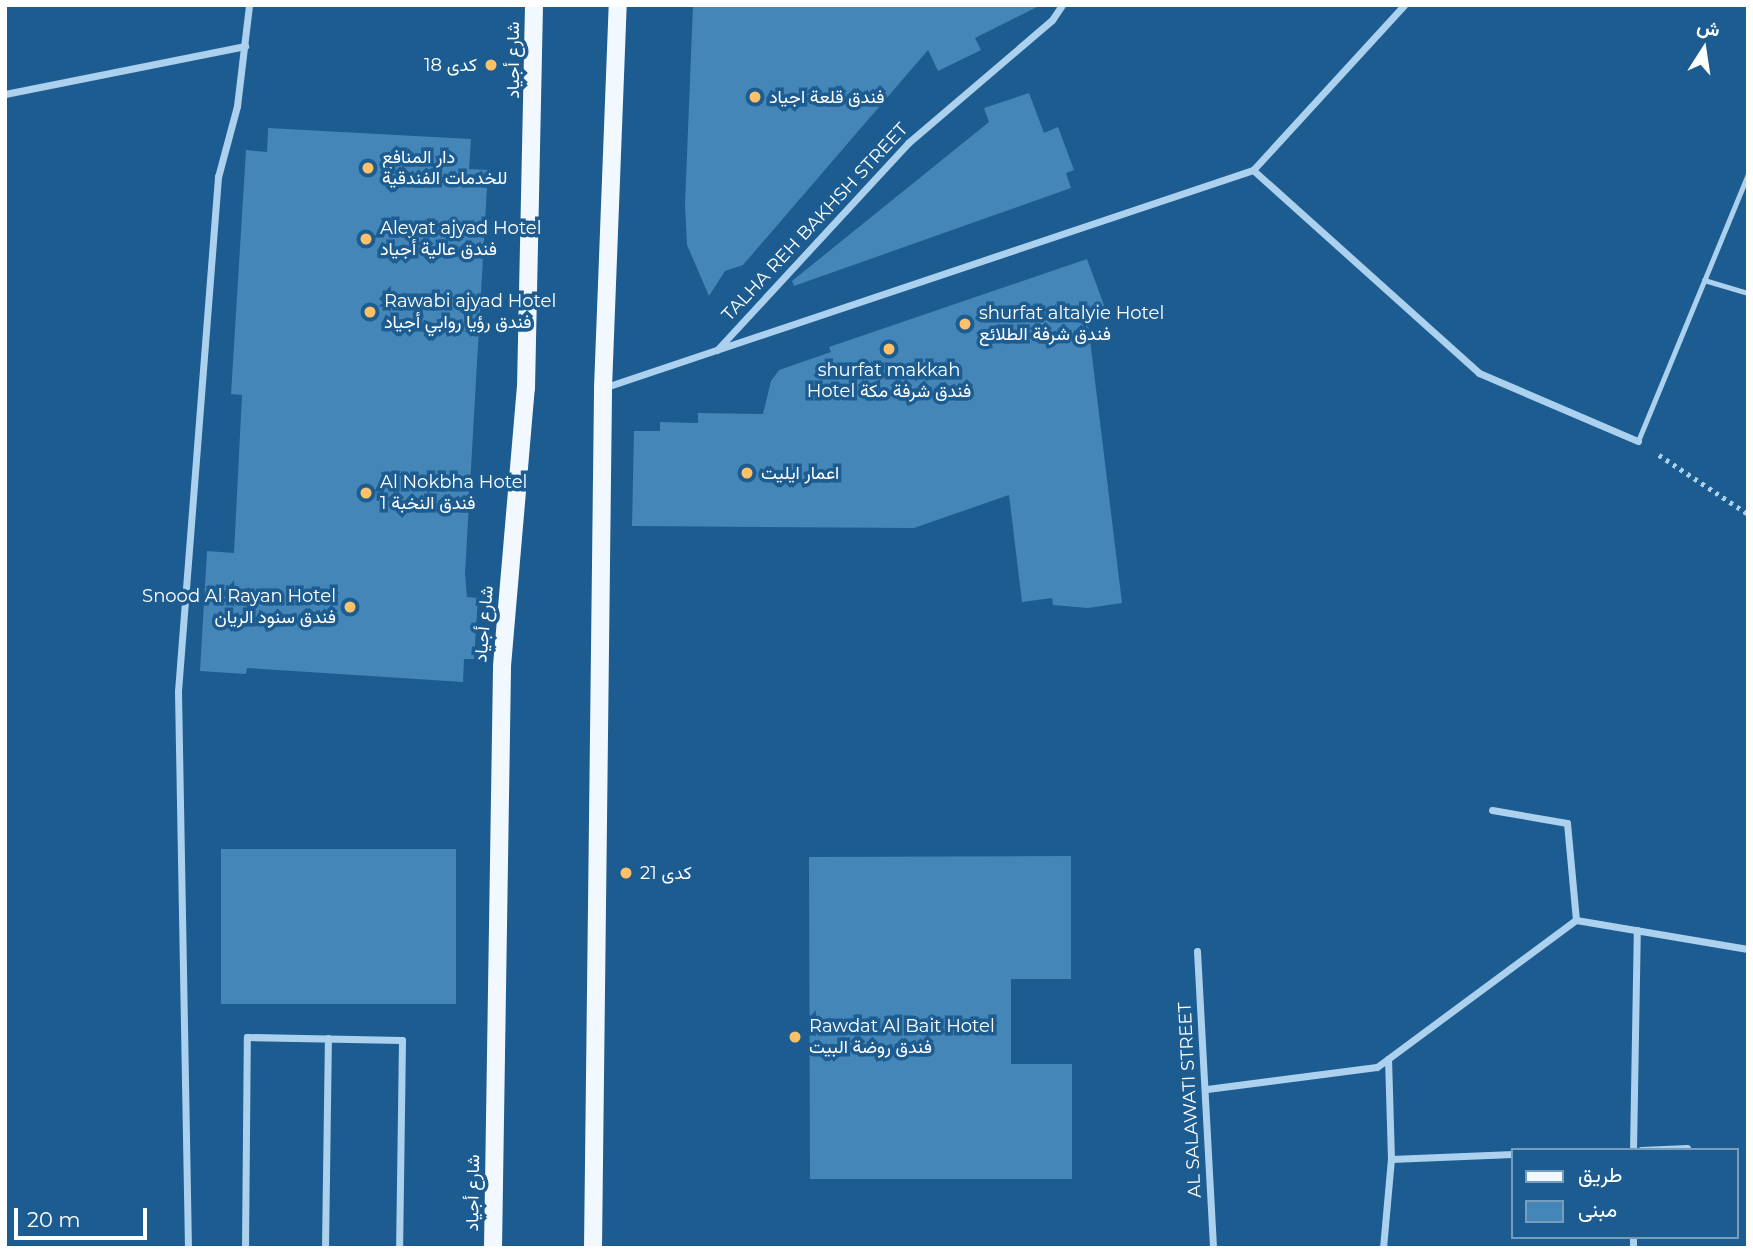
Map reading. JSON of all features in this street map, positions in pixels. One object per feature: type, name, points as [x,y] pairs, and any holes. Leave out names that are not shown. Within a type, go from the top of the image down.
[{"type":"main road","name":"شارع أجياد","points":[[493,1248],[502,666],[526,388],[534,5]]},
{"type":"main road","points":[[593,1248],[603,388],[618,5]]},
{"type":"street","points":[[188,1248],[178,691],[218,177],[237,106],[249,5]]},
{"type":"street","name":"TALHA REH BAKHSH STREET","points":[[716,350],[908,143],[1052,20],[1062,5]]},
{"type":"street","points":[[603,388],[1253,170],[1404,5]]},
{"type":"street","points":[[5,94],[245,46]]},
{"type":"street","points":[[1253,170],[1479,373],[1638,441]]},
{"type":"street","points":[[1492,810],[1567,823],[1576,920]]},
{"type":"street","points":[[1207,1090],[1377,1067],[1576,920],[1748,949]]},
{"type":"street","points":[[1633,1148],[1637,930]]},
{"type":"street","name":"AL SALAWATI STREET","points":[[1197,951],[1207,1090],[1213,1248]]},
{"type":"street","points":[[245,1248],[247,1037],[402,1040],[400,1248]]},
{"type":"street","points":[[326,1248],[328,1038]]},
{"type":"street","points":[[1383,1248],[1391,1159],[1388,1059]]},
{"type":"street","points":[[1672,1148],[1687,1147]]},
{"type":"street","points":[[1391,1159],[1512,1154]]},
{"type":"lane","points":[[1638,441],[1748,174]]},
{"type":"lane","points":[[1704,280],[1748,293]]},
{"type":"path","points":[[1638,441],[1748,514]]},
{"type":"building","points":[[693,5],[1041,5],[975,38],[981,50],[938,71],[928,50],[743,265],[725,271],[709,296],[687,245],[685,204]]},
{"type":"building","points":[[1029,93],[1044,133],[1058,127],[1074,170],[1066,173],[1071,188],[794,286],[792,281],[989,122],[984,108]]},
{"type":"building","points":[[268,128],[471,139],[469,169],[488,170],[465,574],[467,597],[478,598],[474,659],[464,659],[463,682],[247,668],[246,674],[200,671],[207,551],[234,553],[242,395],[231,394],[246,150],[267,152]]},
{"type":"building","points":[[1087,259],[1108,316],[1088,323],[1122,603],[1088,608],[1053,605],[1052,598],[1022,602],[1009,495],[914,528],[632,526],[634,431],[660,431],[660,422],[698,423],[698,413],[763,414],[771,381],[779,370],[831,352],[829,347]]},
{"type":"building","points":[[221,849],[456,849],[456,1004],[221,1004]]},
{"type":"building","points":[[1071,856],[1071,979],[1011,979],[1011,1064],[1072,1064],[1072,1179],[810,1179],[809,857]]},
{"type":"place","name":"كدى 18","points":[[491,65]]},
{"type":"place","name":"فندق قلعة اجياد","points":[[755,97]]},
{"type":"place","name":"دار المنافع للخدمات الفندقية","points":[[368,168]]},
{"type":"place","name":"Aleyat ajyad Hotel فندق عالية أجياد","points":[[366,239]]},
{"type":"place","name":"Rawabi ajyad Hotel فندق رؤيا روابي أجياد","points":[[370,312]]},
{"type":"place","name":"shurfat altalyie Hotel فندق شرفة الطلائع","points":[[965,324]]},
{"type":"place","name":"shurfat makkah Hotel فندق شرفة مكة","points":[[889,349]]},
{"type":"place","name":"اعمار ايليت","points":[[747,473]]},
{"type":"place","name":"Al Nokbha Hotel 1 فندق النخبة","points":[[366,493]]},
{"type":"place","name":"Snood Al Rayan Hotel فندق سنود الريان","points":[[350,607]]},
{"type":"place","name":"كدى 21","points":[[626,873]]},
{"type":"place","name":"Rawdat Al Bait Hotel فندق روضة البيت","points":[[795,1037]]}]
